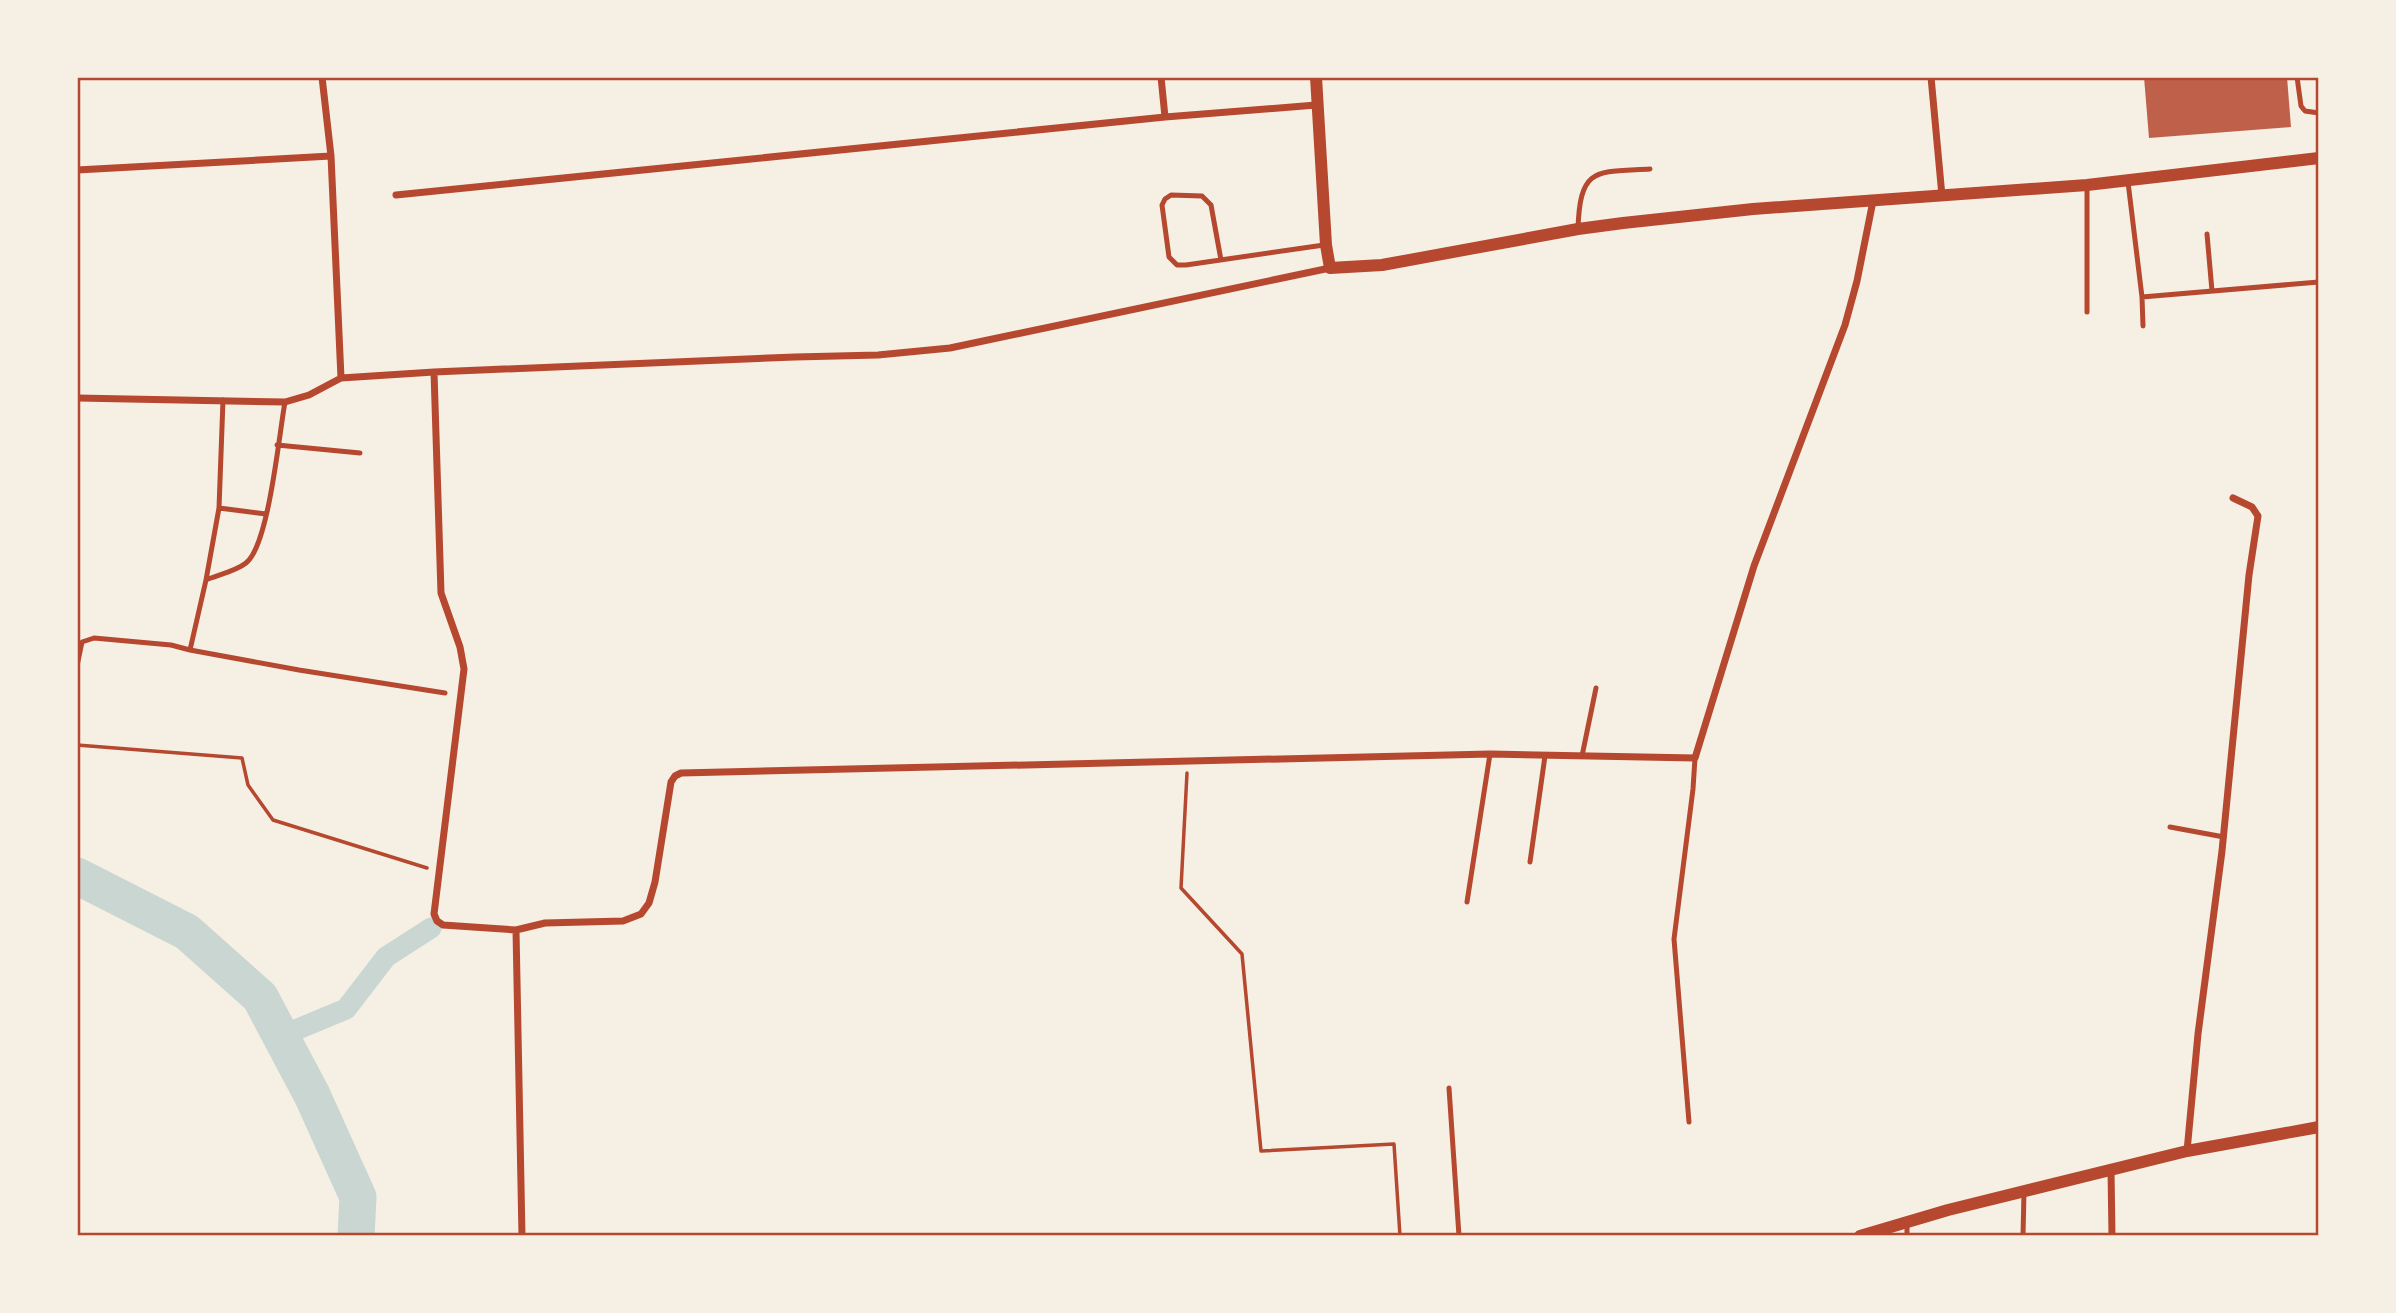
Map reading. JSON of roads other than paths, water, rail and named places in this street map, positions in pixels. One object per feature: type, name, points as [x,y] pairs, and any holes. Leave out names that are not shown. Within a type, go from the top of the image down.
[{"type":"street","points":[[322,77],[331,156],[341,378]]},
{"type":"street","points":[[1161,77],[1165,117]]},
{"type":"street","points":[[1315,77],[1326,245],[1331,268]]},
{"type":"street","points":[[1931,77],[1942,196]]},
{"type":"street","points":[[396,195],[1316,104]]},
{"type":"street","points":[[77,170],[331,156]]},
{"type":"street","points":[[77,398],[285,402],[309,395],[341,378],[878,355],[950,348],[1331,268],[1382,265],[1578,229],[1752,209],[2087,185],[2319,158]]},
{"type":"street","points":[[434,372],[441,593],[460,647],[464,669],[434,914],[437,921],[443,925],[516,930],[545,923],[623,921],[641,914],[649,903],[655,882],[671,782],[681,773],[1490,754],[1695,758],[1754,566],[1845,325],[1873,201]]},
{"type":"street","points":[[2188,1151],[2197,1034],[2224,837],[2249,575],[2258,516],[2252,507],[2233,498]]},
{"type":"street","points":[[516,930],[522,1236]]},
{"type":"street","points":[[1860,1236],[2188,1151],[2319,1127]]},
{"type":"street","points":[[2111,1170],[2112,1236]]},
{"type":"lane","points":[[2297,77],[2301,106],[2305,111],[2319,113]]},
{"type":"lane","points":[[1578,229],[1579,202],[1591,177],[1607,172],[1650,169]]},
{"type":"lane","points":[[2128,181],[2143,326]]},
{"type":"lane","points":[[2087,185],[2087,312]]},
{"type":"lane","points":[[1221,260],[1208,201],[1202,196],[1171,195],[1165,198],[1162,205],[1169,257],[1177,265],[1221,260],[1326,245]]},
{"type":"lane","points":[[2207,234],[2212,291]]},
{"type":"lane","points":[[2142,297],[2319,282]]},
{"type":"lane","points":[[190,650],[219,508],[223,400]]},
{"type":"lane","points":[[206,580],[246,563],[257,549],[266,514],[285,402]]},
{"type":"lane","points":[[277,444],[360,453]]},
{"type":"lane","points":[[219,508],[266,514]]},
{"type":"lane","points":[[77,666],[82,642],[94,638],[171,645],[444,693]]},
{"type":"lane","points":[[1582,756],[1595,688]]},
{"type":"lane","points":[[1467,902],[1490,754]]},
{"type":"lane","points":[[1530,862],[1545,756]]},
{"type":"lane","points":[[1689,1122],[1674,939],[1695,758]]},
{"type":"lane","points":[[2170,827],[2224,837]]},
{"type":"lane","points":[[1449,1088],[1459,1236]]},
{"type":"lane","points":[[2023,1236],[2024,1192]]},
{"type":"lane","points":[[1907,1222],[1907,1236]]},
{"type":"waterway","points":[[77,876],[187,932],[260,997],[312,1095],[358,1197],[356,1236]]},
{"type":"waterway","points":[[281,1036],[346,1009],[386,957],[431,928]]}]
